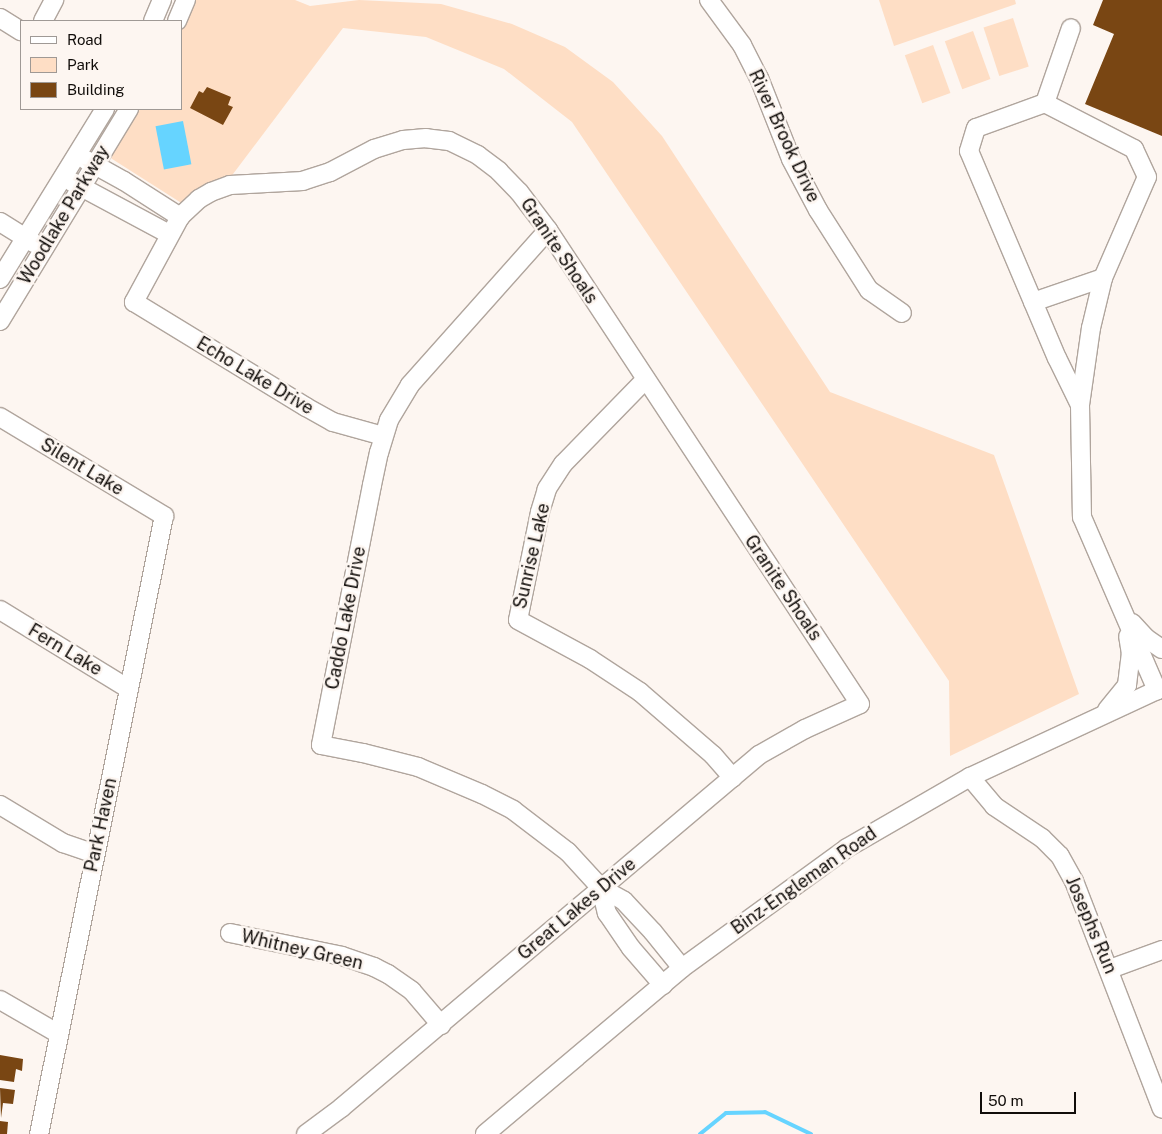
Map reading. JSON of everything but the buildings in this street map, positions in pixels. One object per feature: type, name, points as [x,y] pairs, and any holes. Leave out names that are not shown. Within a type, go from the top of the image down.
[{"type":"street","points":[[44,20],[54,0]]},
{"type":"street","points":[[152,20],[162,0]]},
{"type":"street","points":[[177,20],[186,0]]},
{"type":"street","name":"River Brook Drive","points":[[709,0],[742,45],[759,78],[791,159],[818,210],[869,290],[902,313]]},
{"type":"street","points":[[0,18],[20,30]]},
{"type":"street","points":[[1045,102],[1071,28]]},
{"type":"street","points":[[1080,405],[1033,302],[969,150],[976,128],[1045,102],[1134,149],[1148,177],[1103,278],[1091,328],[1080,405],[1082,517],[1159,689]]},
{"type":"street","name":"Woodlake Parkway","points":[[0,278],[104,110]]},
{"type":"street","name":"Woodlake Parkway","points":[[0,321],[128,110]]},
{"type":"street","name":"Granite Shoals","points":[[134,302],[169,234],[180,217],[199,199],[230,185],[304,181],[330,172],[384,146],[403,140],[426,138],[449,141],[485,160],[499,171],[519,192],[548,230],[860,704]]},
{"type":"street","points":[[76,155],[133,187],[180,217]]},
{"type":"street","points":[[62,177],[169,234]]},
{"type":"street","points":[[120,208],[133,187]]},
{"type":"street","points":[[0,222],[44,248]]},
{"type":"street","name":"Caddo Lake Drive","points":[[548,230],[410,385],[389,420],[383,436],[372,485],[321,746],[400,762],[447,778],[512,810],[568,852],[601,888],[624,901],[682,968]]},
{"type":"street","points":[[1033,302],[1103,278]]},
{"type":"street","name":"Echo Lake Drive","points":[[134,302],[333,422],[383,436]]},
{"type":"street","name":"Sunrise Lake","points":[[645,380],[562,464],[547,489],[540,512],[518,620],[590,659],[640,692],[713,755],[733,778]]},
{"type":"street","name":"Silent Lake","points":[[0,417],[164,516]]},
{"type":"street","name":"Park Haven","points":[[38,1134],[164,516]]},
{"type":"street","name":"Fern Lake","points":[[0,610],[129,689]]},
{"type":"street","points":[[1126,616],[1146,638],[1162,649]]},
{"type":"street","points":[[1104,714],[1127,685],[1131,654],[1126,616]]},
{"type":"street","name":"Binz-Engleman Road","points":[[485,1134],[682,968],[847,848],[970,776],[1159,689]]},
{"type":"street","name":"Great Lakes Drive","points":[[306,1134],[341,1108],[441,1025],[759,755],[777,744],[860,704]]},
{"type":"street","name":"Josephs Run","points":[[970,776],[994,806],[1042,838],[1060,856],[1074,881],[1110,969],[1162,1109]]},
{"type":"street","points":[[0,805],[63,843],[95,854]]},
{"type":"street","name":"Caddo Lake Drive","points":[[601,888],[607,914],[663,985]]},
{"type":"street","points":[[625,939],[644,923]]},
{"type":"street","name":"Whitney Green","points":[[230,933],[342,956],[374,967],[388,974],[412,991],[441,1025]]},
{"type":"street","points":[[1110,969],[1162,950]]},
{"type":"street","points":[[0,1000],[59,1034]]},
{"type":"green space","points":[[193,0],[295,0],[310,6],[359,0],[441,4],[512,24],[565,47],[613,82],[662,136],[830,392],[994,455],[1079,694],[950,756],[949,681],[572,122],[504,69],[426,37],[343,28],[230,178],[183,204],[109,157],[136,110],[182,110],[182,26]]},
{"type":"green space","points":[[879,0],[1015,0],[1016,4],[894,46]]},
{"type":"green space","points":[[1013,18],[1029,67],[999,76],[984,28]]},
{"type":"green space","points":[[973,31],[990,79],[962,89],[945,41]]},
{"type":"green space","points":[[933,45],[950,93],[922,103],[905,55]]},
{"type":"water","points":[[183,121],[191,164],[164,170],[156,126]]},
{"type":"waterway","points":[[700,1134],[726,1113],[765,1112],[811,1134]]}]
